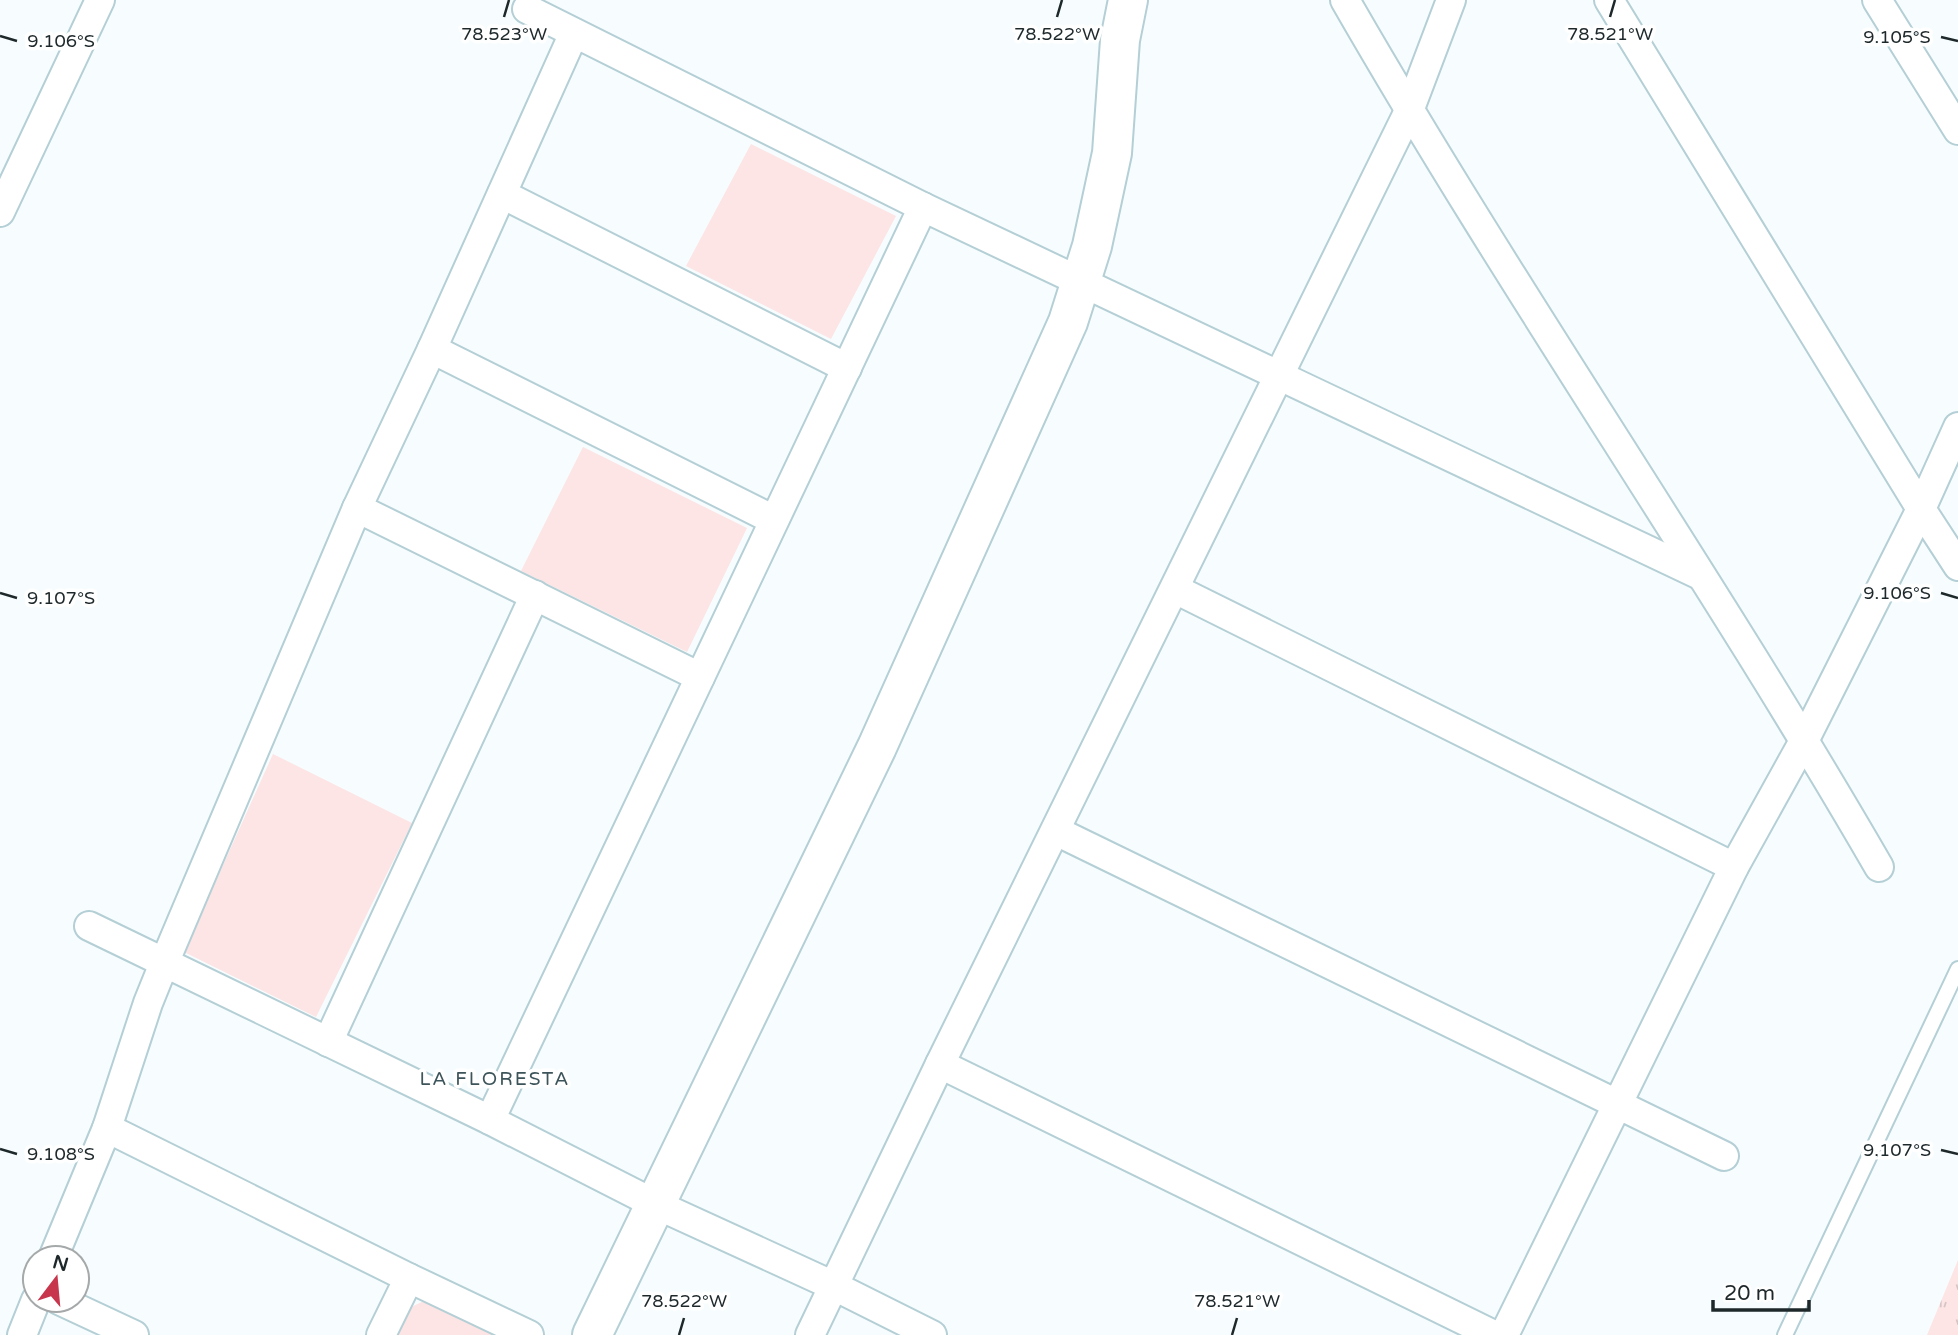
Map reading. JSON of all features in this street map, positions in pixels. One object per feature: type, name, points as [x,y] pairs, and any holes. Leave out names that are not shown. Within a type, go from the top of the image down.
[{"type":"main road","points":[[592,1335],[882,735],[1068,322],[1092,246],[1112,153],[1121,40],[1128,0]]},
{"type":"street","points":[[0,212],[100,0]]},
{"type":"street","points":[[1345,0],[1409,111],[1805,739],[1879,867]]},
{"type":"street","points":[[810,1335],[940,1064],[1409,111],[1451,0]]},
{"type":"street","points":[[1609,0],[1958,566]]},
{"type":"street","points":[[1878,0],[1958,130]]},
{"type":"street","points":[[527,9],[923,207],[1700,575]]},
{"type":"street","points":[[59,1244],[107,1128],[148,1003],[165,961],[357,508],[575,33]]},
{"type":"street","points":[[502,194],[847,368]]},
{"type":"street","points":[[490,1120],[923,207]]},
{"type":"street","points":[[432,349],[774,520]]},
{"type":"street","points":[[1504,1335],[1734,867],[1805,739],[1921,509],[1958,427]]},
{"type":"street","points":[[357,508],[699,677]]},
{"type":"street","points":[[1175,589],[1734,867]]},
{"type":"street","points":[[328,1042],[535,596]]},
{"type":"street","points":[[1056,831],[1724,1156]]},
{"type":"street","points":[[89,926],[655,1203],[932,1335]]},
{"type":"street","points":[[940,1064],[1494,1335]]},
{"type":"street","points":[[107,1128],[529,1335]]},
{"type":"street","points":[[381,1335],[409,1278]]},
{"type":"street","points":[[22,1335],[30,1314]]},
{"type":"street","points":[[89,1314],[134,1335]]},
{"type":"lane","points":[[1785,1335],[1958,969]]},
{"type":"green space","points":[[751,144],[896,216],[831,339],[686,266]]},
{"type":"green space","points":[[583,447],[747,528],[687,652],[521,571]]},
{"type":"green space","points":[[273,754],[412,823],[316,1017],[184,952]]},
{"type":"green space","points":[[1958,1260],[1958,1335],[1927,1335]]},
{"type":"green space","points":[[424,1301],[496,1335],[398,1335],[411,1307]]},
{"type":"district","name":"LA FLORESTA","points":[[495,1078]]}]
